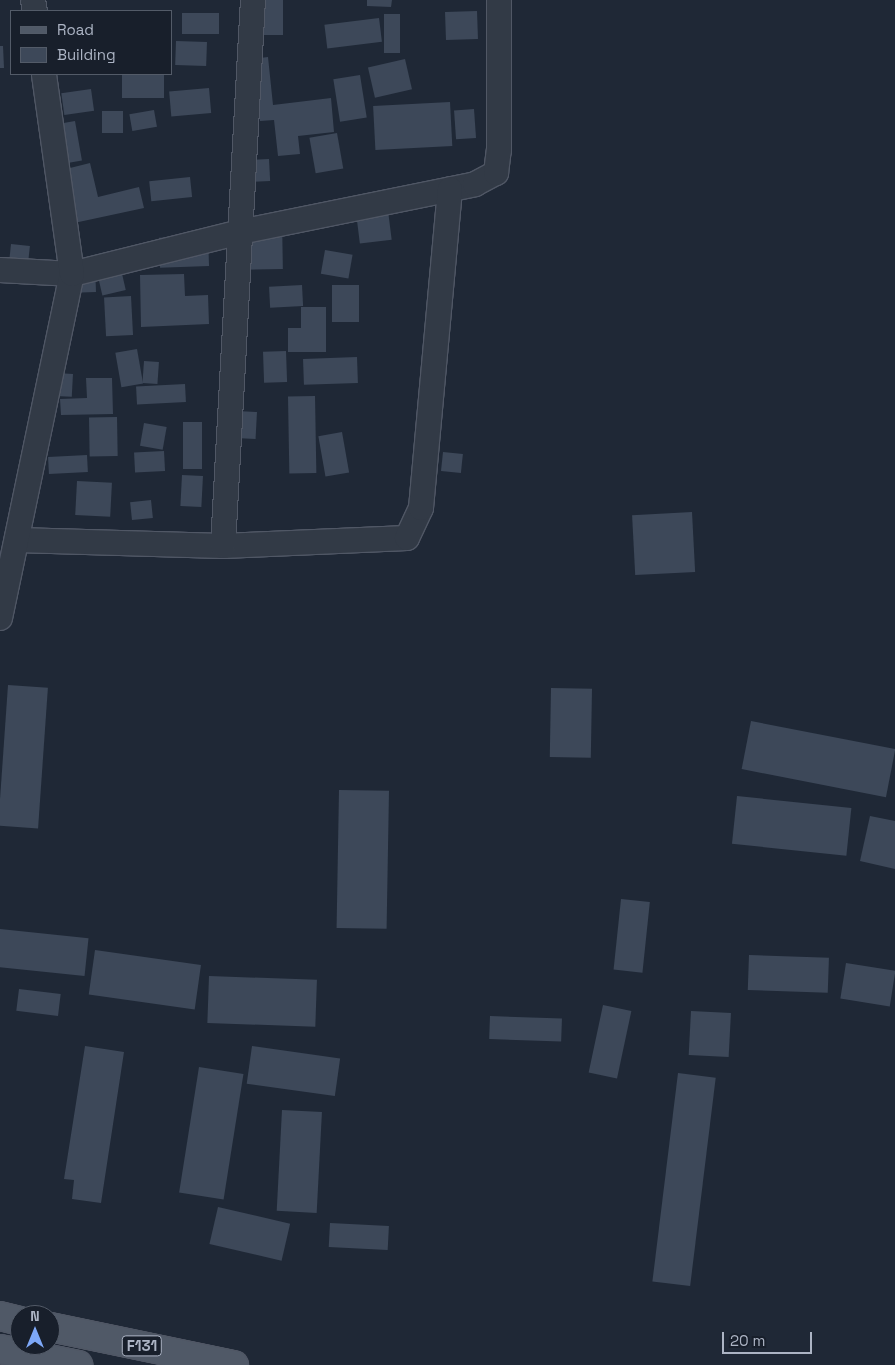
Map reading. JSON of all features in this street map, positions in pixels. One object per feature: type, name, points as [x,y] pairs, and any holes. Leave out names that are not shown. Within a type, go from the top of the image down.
[{"type":"main road","name":"F131","points":[[60,1329],[234,1365]]},
{"type":"main road","points":[[0,1349],[78,1365]]},
{"type":"street","points":[[223,546],[253,0]]},
{"type":"street","points":[[0,270],[72,274],[240,232],[475,184],[496,173],[499,0]]},
{"type":"street","points":[[0,618],[72,274],[44,75]]},
{"type":"street","points":[[17,540],[223,546],[407,538],[421,508],[450,189]]},
{"type":"building","points":[[258,0],[283,0],[283,35],[258,35]]},
{"type":"building","points":[[367,0],[392,0],[391,7],[367,6]]},
{"type":"building","points":[[477,11],[478,39],[446,40],[445,12]]},
{"type":"building","points":[[182,13],[219,13],[219,34],[182,34]]},
{"type":"building","points":[[384,14],[400,14],[400,53],[384,53]]},
{"type":"building","points":[[379,18],[382,42],[327,49],[324,25]]},
{"type":"building","points":[[176,41],[207,42],[206,66],[175,65]]},
{"type":"building","points":[[0,46],[3,46],[4,68],[0,68]]},
{"type":"building","points":[[268,57],[273,105],[331,98],[334,132],[298,136],[300,154],[278,156],[274,120],[260,121],[253,59]]},
{"type":"building","points":[[405,59],[412,89],[375,98],[368,68]]},
{"type":"building","points":[[122,75],[164,75],[164,98],[122,98]]},
{"type":"building","points":[[360,75],[367,117],[340,122],[333,79]]},
{"type":"building","points":[[209,88],[211,113],[171,116],[169,91]]},
{"type":"building","points":[[91,89],[94,111],[64,115],[61,93]]},
{"type":"building","points":[[450,102],[452,146],[375,150],[373,106]]},
{"type":"building","points":[[474,109],[476,138],[456,139],[454,110]]},
{"type":"building","points":[[154,110],[157,127],[132,131],[129,114]]},
{"type":"building","points":[[102,111],[123,111],[123,133],[102,133]]},
{"type":"building","points":[[75,121],[82,160],[63,164],[56,124]]},
{"type":"building","points":[[337,133],[343,168],[316,173],[309,138]]},
{"type":"building","points":[[269,159],[270,181],[248,182],[247,160]]},
{"type":"building","points":[[90,163],[98,197],[139,187],[144,208],[74,223],[62,170]]},
{"type":"building","points":[[190,177],[192,197],[151,201],[149,181]]},
{"type":"building","points":[[387,202],[392,240],[360,244],[355,206]]},
{"type":"building","points":[[282,219],[283,269],[245,270],[244,220]]},
{"type":"building","points":[[208,236],[209,266],[160,268],[159,238]]},
{"type":"building","points":[[11,244],[30,246],[28,264],[9,262]]},
{"type":"building","points":[[325,250],[353,255],[348,278],[321,274]]},
{"type":"building","points":[[117,252],[126,290],[102,295],[94,257]]},
{"type":"building","points":[[95,264],[96,292],[66,293]]},
{"type":"building","points":[[184,274],[185,296],[208,295],[209,324],[141,327],[140,275]]},
{"type":"building","points":[[302,285],[303,306],[270,308],[269,287]]},
{"type":"building","points":[[332,285],[359,285],[359,322],[332,322]]},
{"type":"building","points":[[131,296],[133,335],[106,336],[104,297]]},
{"type":"building","points":[[301,307],[326,307],[326,352],[288,352],[288,328],[301,328]]},
{"type":"building","points":[[137,349],[143,383],[121,387],[115,353]]},
{"type":"building","points":[[286,351],[287,382],[264,383],[263,352]]},
{"type":"building","points":[[357,357],[358,383],[304,385],[303,359]]},
{"type":"building","points":[[144,361],[159,362],[157,384],[142,383]]},
{"type":"building","points":[[56,373],[73,374],[72,397],[55,396]]},
{"type":"building","points":[[86,378],[112,378],[113,414],[61,415],[60,399],[87,398]]},
{"type":"building","points":[[185,384],[186,402],[137,405],[136,387]]},
{"type":"building","points":[[288,396],[315,396],[316,473],[289,473]]},
{"type":"building","points":[[237,411],[257,412],[256,439],[236,438]]},
{"type":"building","points":[[89,417],[117,417],[118,456],[90,456]]},
{"type":"building","points":[[183,422],[202,422],[202,469],[183,469]]},
{"type":"building","points":[[144,423],[167,427],[163,450],[140,446]]},
{"type":"building","points":[[342,432],[349,472],[325,477],[318,436]]},
{"type":"building","points":[[164,451],[165,471],[135,473],[134,453]]},
{"type":"building","points":[[443,452],[463,454],[461,473],[441,471]]},
{"type":"building","points":[[87,455],[88,472],[49,474],[48,457]]},
{"type":"building","points":[[182,475],[203,476],[201,507],[180,506]]},
{"type":"building","points":[[77,481],[112,483],[110,517],[75,515]]},
{"type":"building","points":[[151,500],[153,518],[132,520],[130,502]]},
{"type":"building","points":[[692,512],[695,572],[635,575],[632,515]]},
{"type":"building","points":[[8,685],[48,688],[38,828],[0,826]]},
{"type":"building","points":[[551,688],[592,689],[591,758],[550,757]]},
{"type":"building","points":[[751,721],[895,749],[886,797],[742,769]]},
{"type":"building","points":[[339,790],[389,791],[387,929],[337,928]]},
{"type":"building","points":[[737,796],[851,808],[846,856],[732,844]]},
{"type":"building","points":[[870,816],[895,821],[895,869],[860,861]]},
{"type":"building","points":[[621,899],[650,902],[642,973],[614,970]]},
{"type":"building","points":[[0,929],[89,938],[85,976],[0,967]]},
{"type":"building","points":[[95,950],[201,965],[195,1009],[89,995]]},
{"type":"building","points":[[749,955],[829,958],[828,993],[748,990]]},
{"type":"building","points":[[846,963],[895,971],[890,1006],[840,999]]},
{"type":"building","points":[[209,976],[317,980],[315,1027],[207,1023]]},
{"type":"building","points":[[19,989],[61,994],[58,1016],[16,1011]]},
{"type":"building","points":[[603,1005],[631,1011],[617,1079],[589,1072]]},
{"type":"building","points":[[691,1011],[731,1013],[729,1057],[689,1055]]},
{"type":"building","points":[[490,1016],[562,1019],[561,1041],[489,1039]]},
{"type":"building","points":[[85,1046],[124,1052],[101,1203],[72,1199],[74,1180],[64,1179]]},
{"type":"building","points":[[252,1046],[340,1058],[335,1096],[247,1084]]},
{"type":"building","points":[[199,1067],[243,1074],[224,1199],[179,1192]]},
{"type":"building","points":[[678,1073],[716,1078],[690,1286],[652,1281]]},
{"type":"building","points":[[282,1110],[322,1112],[317,1213],[277,1211]]},
{"type":"building","points":[[218,1207],[290,1224],[282,1261],[209,1244]]},
{"type":"building","points":[[330,1223],[389,1226],[388,1250],[329,1247]]}]
